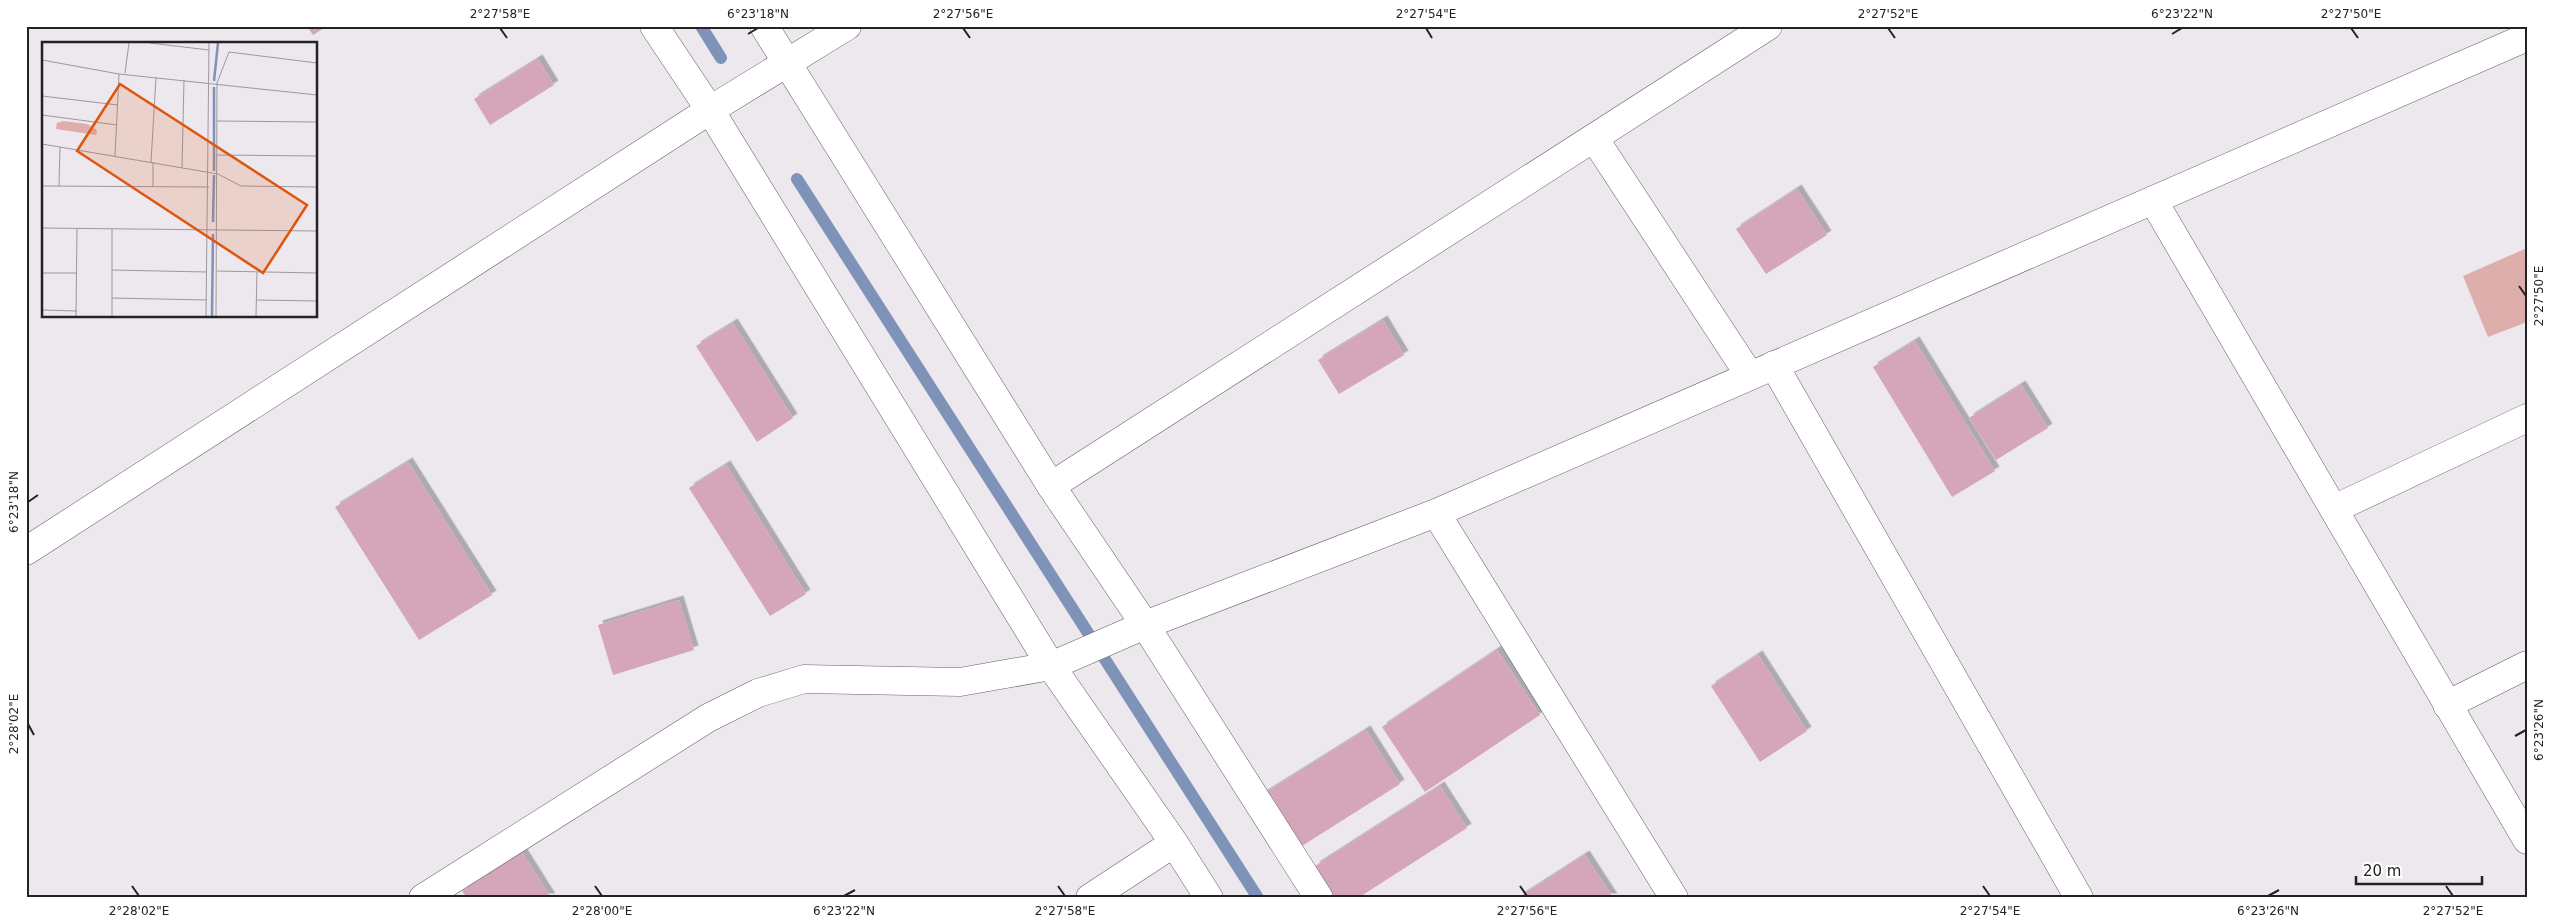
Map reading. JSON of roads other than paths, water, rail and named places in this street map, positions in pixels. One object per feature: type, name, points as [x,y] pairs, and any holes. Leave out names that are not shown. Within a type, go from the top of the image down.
[{"type":"street","points":[[654,26],[710,110],[1051,666],[1174,843],[1209,898]]},
{"type":"street","points":[[764,26],[1051,486],[1145,625],[1319,898]]},
{"type":"street","points":[[26,551],[710,110],[847,26]]},
{"type":"street","points":[[1051,486],[1768,26]]},
{"type":"street","points":[[423,898],[708,718],[758,693],[804,679],[960,682],[1051,666],[1145,625],[1436,513],[2527,38]]},
{"type":"street","points":[[1594,138],[1762,371],[2079,898]]},
{"type":"street","points":[[2153,200],[2527,840]]},
{"type":"street","points":[[2334,509],[2527,418]]},
{"type":"street","points":[[1436,513],[1674,898]]},
{"type":"street","points":[[2447,705],[2527,665]]},
{"type":"street","points":[[1090,898],[1174,843]]},
{"type":"waterway","points":[[701,26],[721,58]]},
{"type":"waterway","points":[[797,179],[1258,898]]}]
